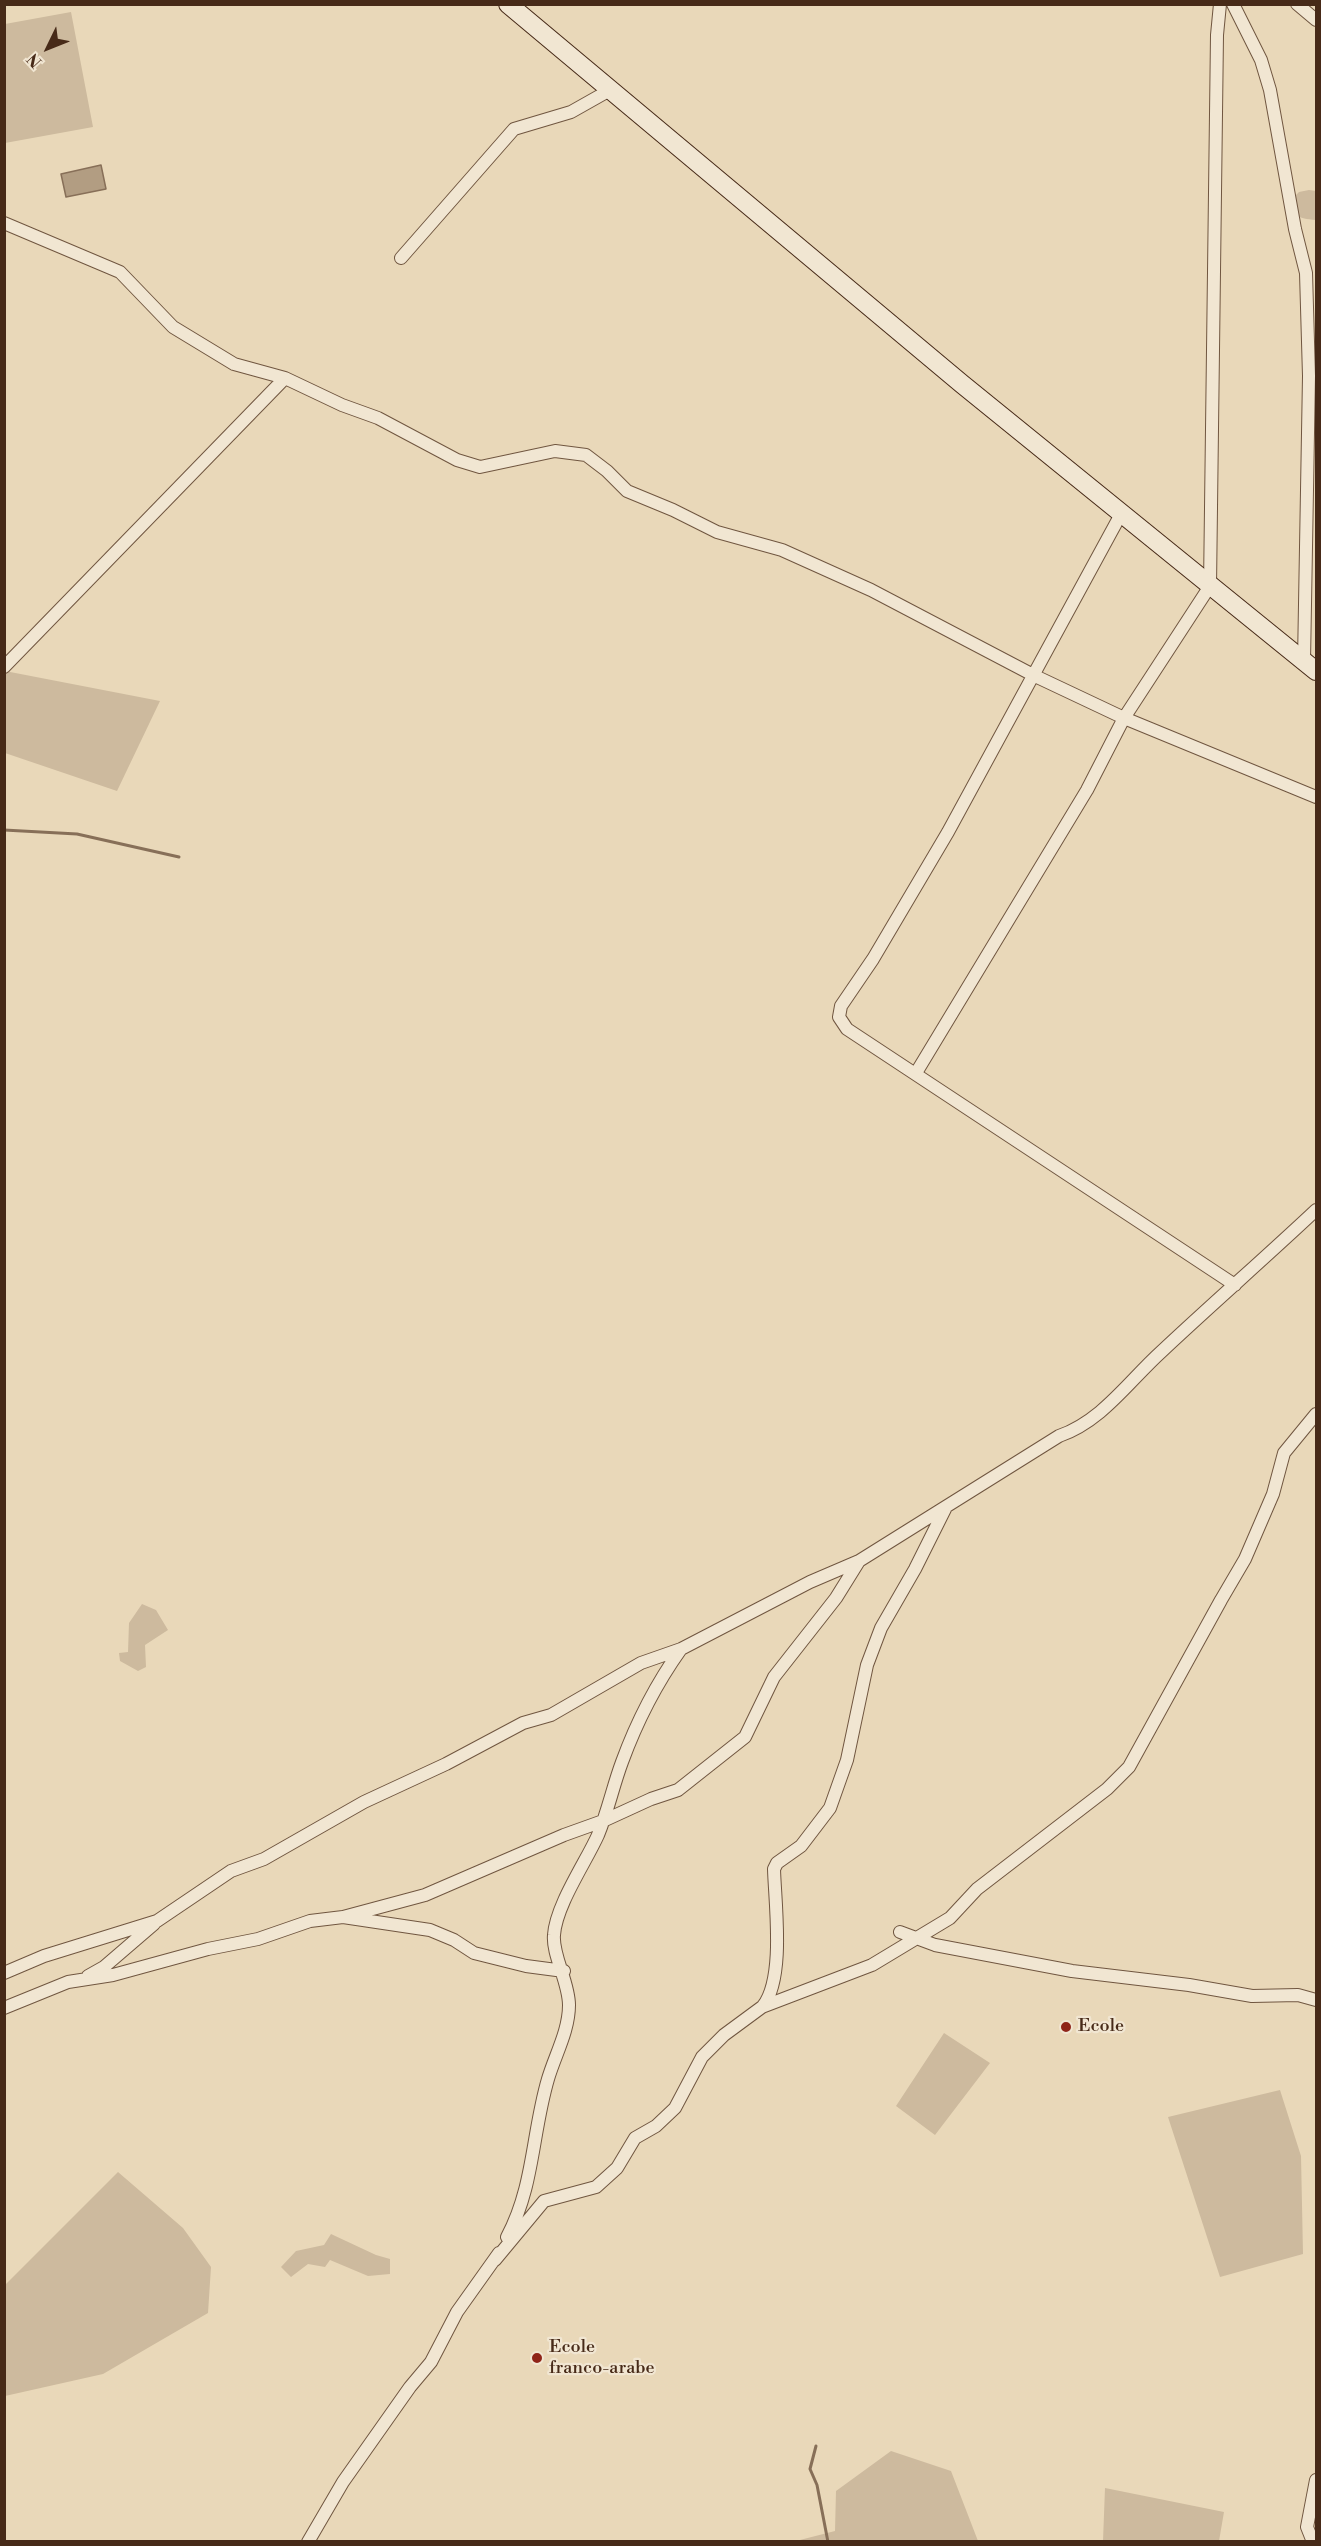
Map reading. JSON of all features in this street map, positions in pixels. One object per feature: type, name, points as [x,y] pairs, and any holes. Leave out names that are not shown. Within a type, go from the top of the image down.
[{"type":"main road","points":[[508,4],[866,304],[1310,666]]},
{"type":"street","points":[[916,1073],[1088,790],[1124,718],[1210,586],[1217,35],[1220,4]]},
{"type":"street","points":[[1233,4],[1261,60],[1270,90],[1295,229],[1306,273],[1309,376],[1310,666]]},
{"type":"street","points":[[1297,4],[1317,20]]},
{"type":"street","points":[[401,258],[514,129],[571,112],[610,90]]},
{"type":"street","points":[[4,223],[120,272],[173,327],[234,364],[285,378],[342,405],[378,418],[457,460],[480,467],[555,451],[586,455],[607,471],[627,491],[717,532],[782,550],[871,590],[1035,675],[1124,718],[1317,797]]},
{"type":"street","points":[[1307,335],[1317,323]]},
{"type":"street","points":[[4,667],[285,378]]},
{"type":"street","points":[[1121,513],[943,841],[873,959],[841,1006],[840,1017],[847,1029],[1235,1285]]},
{"type":"street","points":[[82,1980],[104,1967],[157,1921],[231,1871],[264,1859],[364,1802],[446,1764],[523,1724],[551,1715],[641,1663],[681,1649],[810,1582],[859,1561],[1059,1436],[1078,1429],[1094,1418],[1160,1353],[1317,1210]]},
{"type":"street","points":[[762,2007],[872,1965],[950,1918],[977,1889],[1107,1789],[1129,1767],[1221,1600],[1238,1576],[1273,1494],[1284,1453],[1317,1414]]},
{"type":"street","points":[[308,2541],[343,2482],[410,2387],[431,2362],[457,2312],[495,2260],[544,2201],[596,2187],[617,2168],[635,2138],[656,2126],[675,2108],[702,2057],[724,2035],[762,2007],[771,1996],[779,1929],[774,1869],[777,1863],[801,1846],[830,1808],[847,1760],[867,1665],[881,1628],[915,1569],[946,1506]]},
{"type":"street","points":[[4,2008],[68,1982],[112,1975],[208,1949],[258,1939],[310,1922],[343,1917],[425,1895],[564,1835],[603,1821],[651,1798],[678,1790],[744,1737],[774,1677],[836,1598],[859,1561]]},
{"type":"street","points":[[495,2260],[519,2214],[547,2081],[567,2024],[569,2004],[564,1971],[554,1935],[558,1919],[603,1821],[637,1725],[661,1676],[681,1649]]},
{"type":"street","points":[[343,1917],[430,1930],[454,1940],[474,1953],[526,1966],[564,1971]]},
{"type":"street","points":[[4,1973],[44,1956],[157,1921]]},
{"type":"street","points":[[900,1932],[935,1945],[1072,1971],[1190,1985],[1252,1996],[1298,1995],[1317,2000]]},
{"type":"street","points":[[1313,2541],[1307,2527],[1317,2480]]},
{"type":"shaded area","points":[[71,12],[93,127],[5,143],[5,24]]},
{"type":"shaded area","points":[[101,165],[106,189],[66,197],[61,174]]},
{"type":"shaded area","points":[[1316,191],[1316,220],[1298,216],[1295,210],[1293,198],[1299,192]]},
{"type":"shaded area","points":[[5,671],[160,701],[117,791],[5,753]]},
{"type":"shaded area","points":[[142,1604],[156,1610],[168,1630],[145,1645],[146,1667],[138,1671],[120,1661],[119,1653],[128,1652],[129,1623]]},
{"type":"shaded area","points":[[944,2033],[990,2063],[935,2135],[896,2106]]},
{"type":"shaded area","points":[[1280,2090],[1301,2156],[1303,2254],[1220,2277],[1168,2117]]},
{"type":"shaded area","points":[[118,2172],[183,2228],[211,2267],[208,2313],[103,2374],[5,2396],[5,2285]]},
{"type":"shaded area","points":[[331,2234],[390,2259],[390,2274],[368,2276],[330,2260],[325,2267],[308,2264],[291,2277],[281,2267],[296,2251],[324,2245]]},
{"type":"shaded area","points":[[891,2451],[951,2471],[978,2541],[796,2541],[835,2531],[836,2491]]},
{"type":"shaded area","points":[[1105,2488],[1224,2512],[1219,2541],[1103,2541]]},
{"type":"waterway","points":[[4,830],[77,834],[179,857]]},
{"type":"waterway","points":[[816,2446],[810,2469],[817,2485],[828,2542]]},
{"type":"place","name":"Ecole","points":[[1066,2027]]},
{"type":"place","name":"Ecole franco-arabe","points":[[537,2358]]}]
